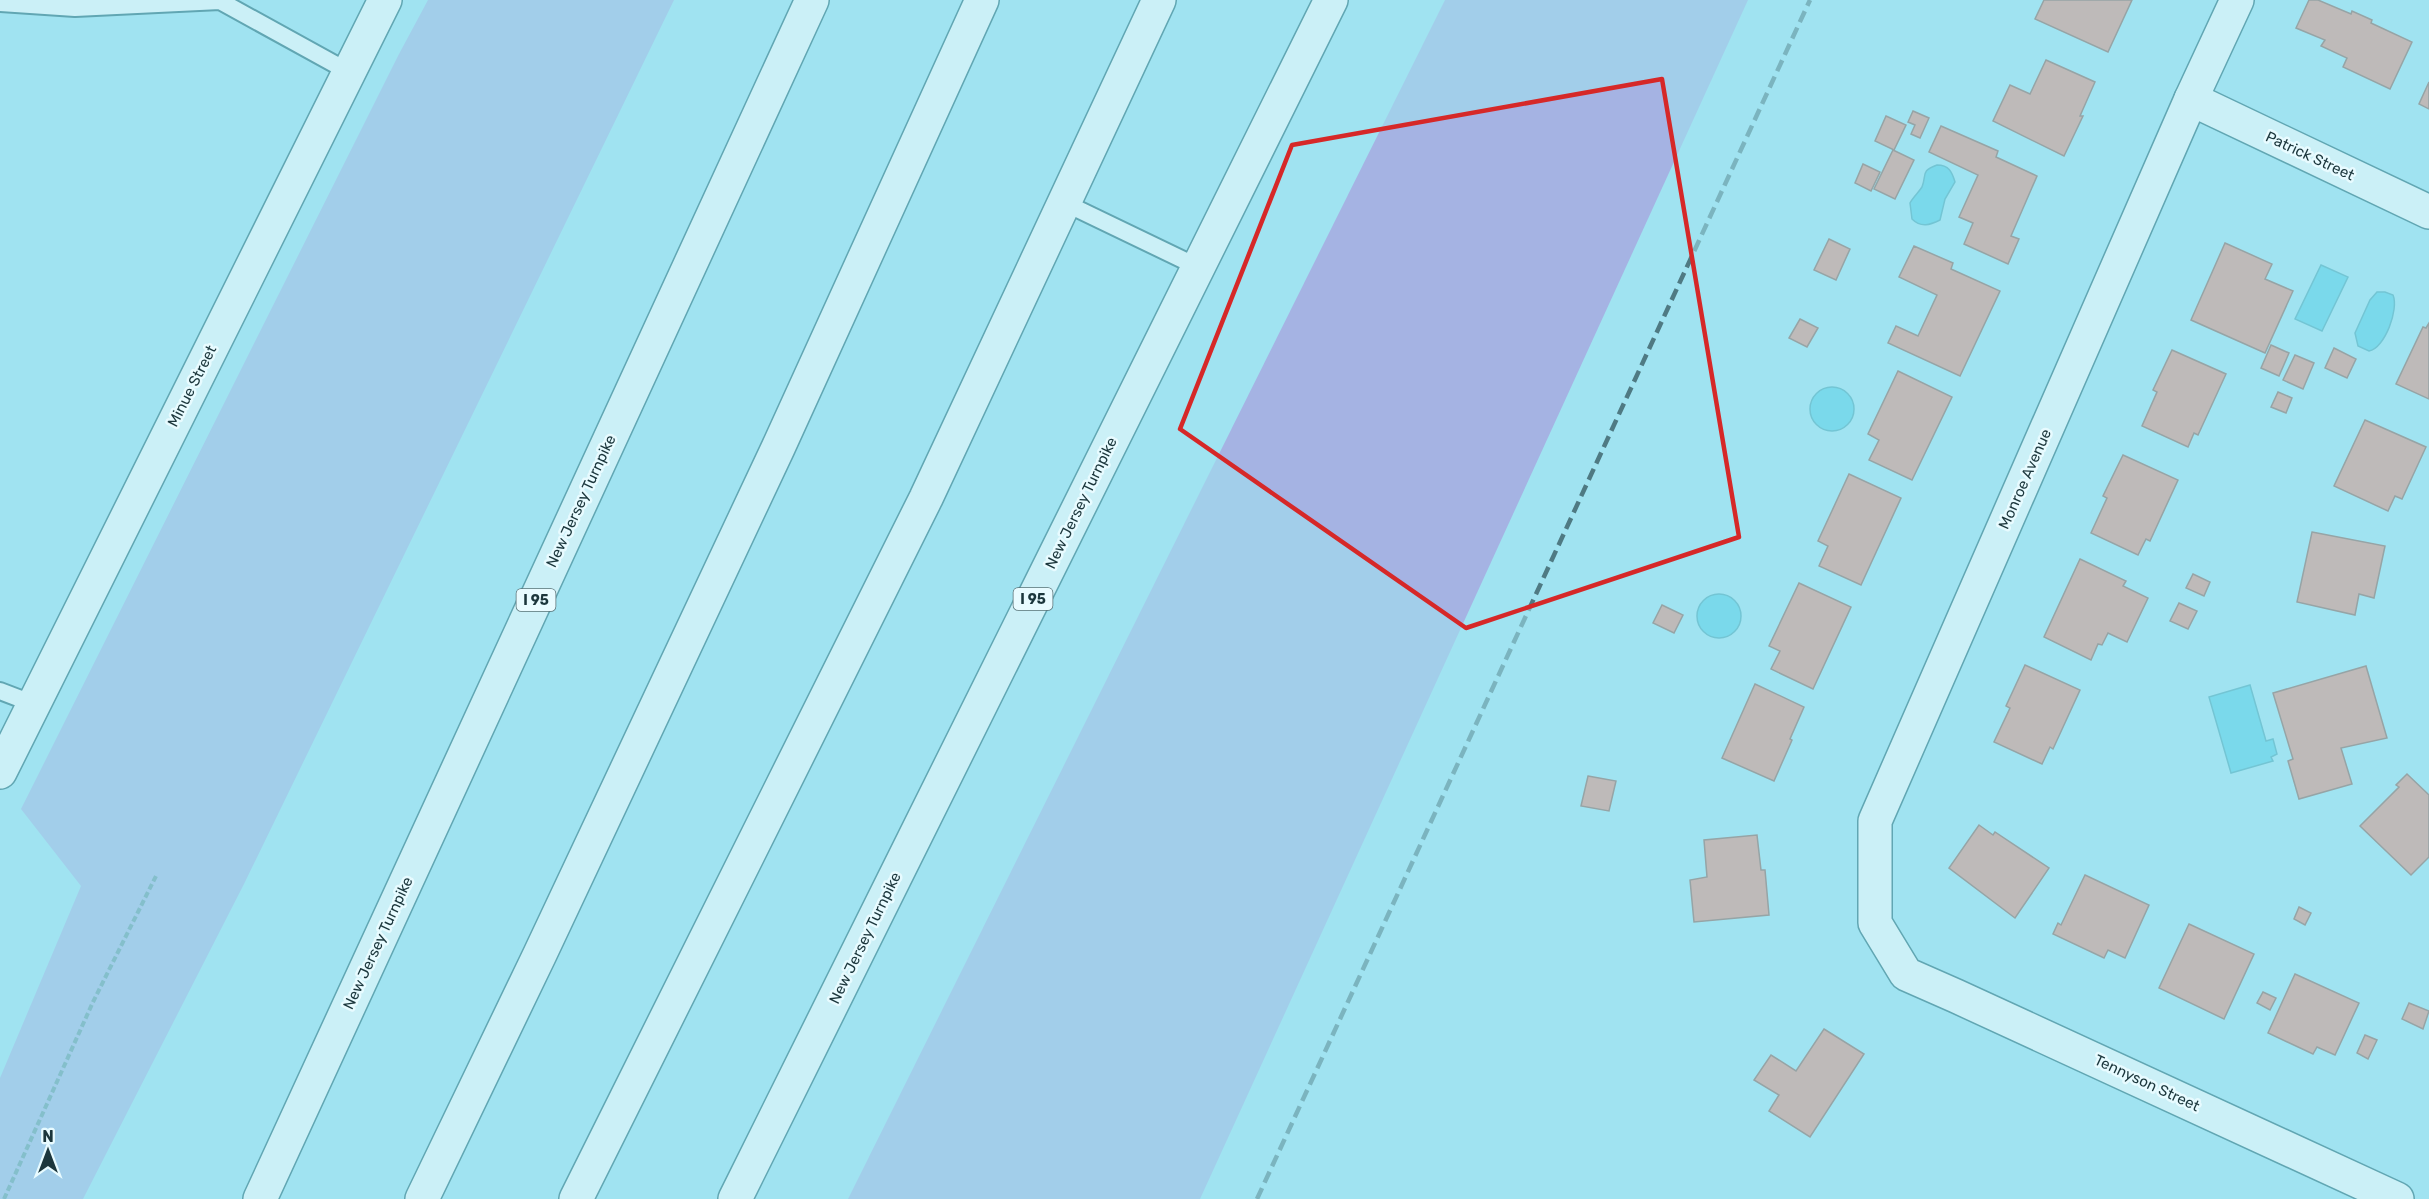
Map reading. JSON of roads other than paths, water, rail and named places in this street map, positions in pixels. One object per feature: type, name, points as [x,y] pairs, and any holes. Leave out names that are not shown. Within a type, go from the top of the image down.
[{"type":"main road","name":"Minue Street","points":[[0,772],[385,0]]},
{"type":"main road","name":"New Jersey Turnpike","points":[[260,1199],[812,0]]},
{"type":"main road","points":[[576,1199],[926,498],[1159,0]]},
{"type":"main road","name":"New Jersey Turnpike","points":[[735,1199],[1331,0]]},
{"type":"main road","name":"Monroe Avenue","points":[[1900,965],[1875,923],[1875,821],[2236,0]]},
{"type":"main road","points":[[422,1199],[773,459],[978,1]]},
{"type":"main road","name":"Patrick Street","points":[[2191,99],[2429,212]]},
{"type":"main road","name":"Tennyson Street","points":[[1900,965],[1906,974],[2397,1199]]},
{"type":"lane","points":[[0,3],[75,8],[220,1],[349,72]]},
{"type":"lane","points":[[1065,203],[1198,267]]},
{"type":"lane","points":[[0,691],[34,704]]},
{"type":"railway","points":[[1257,1199],[1810,0]]}]
